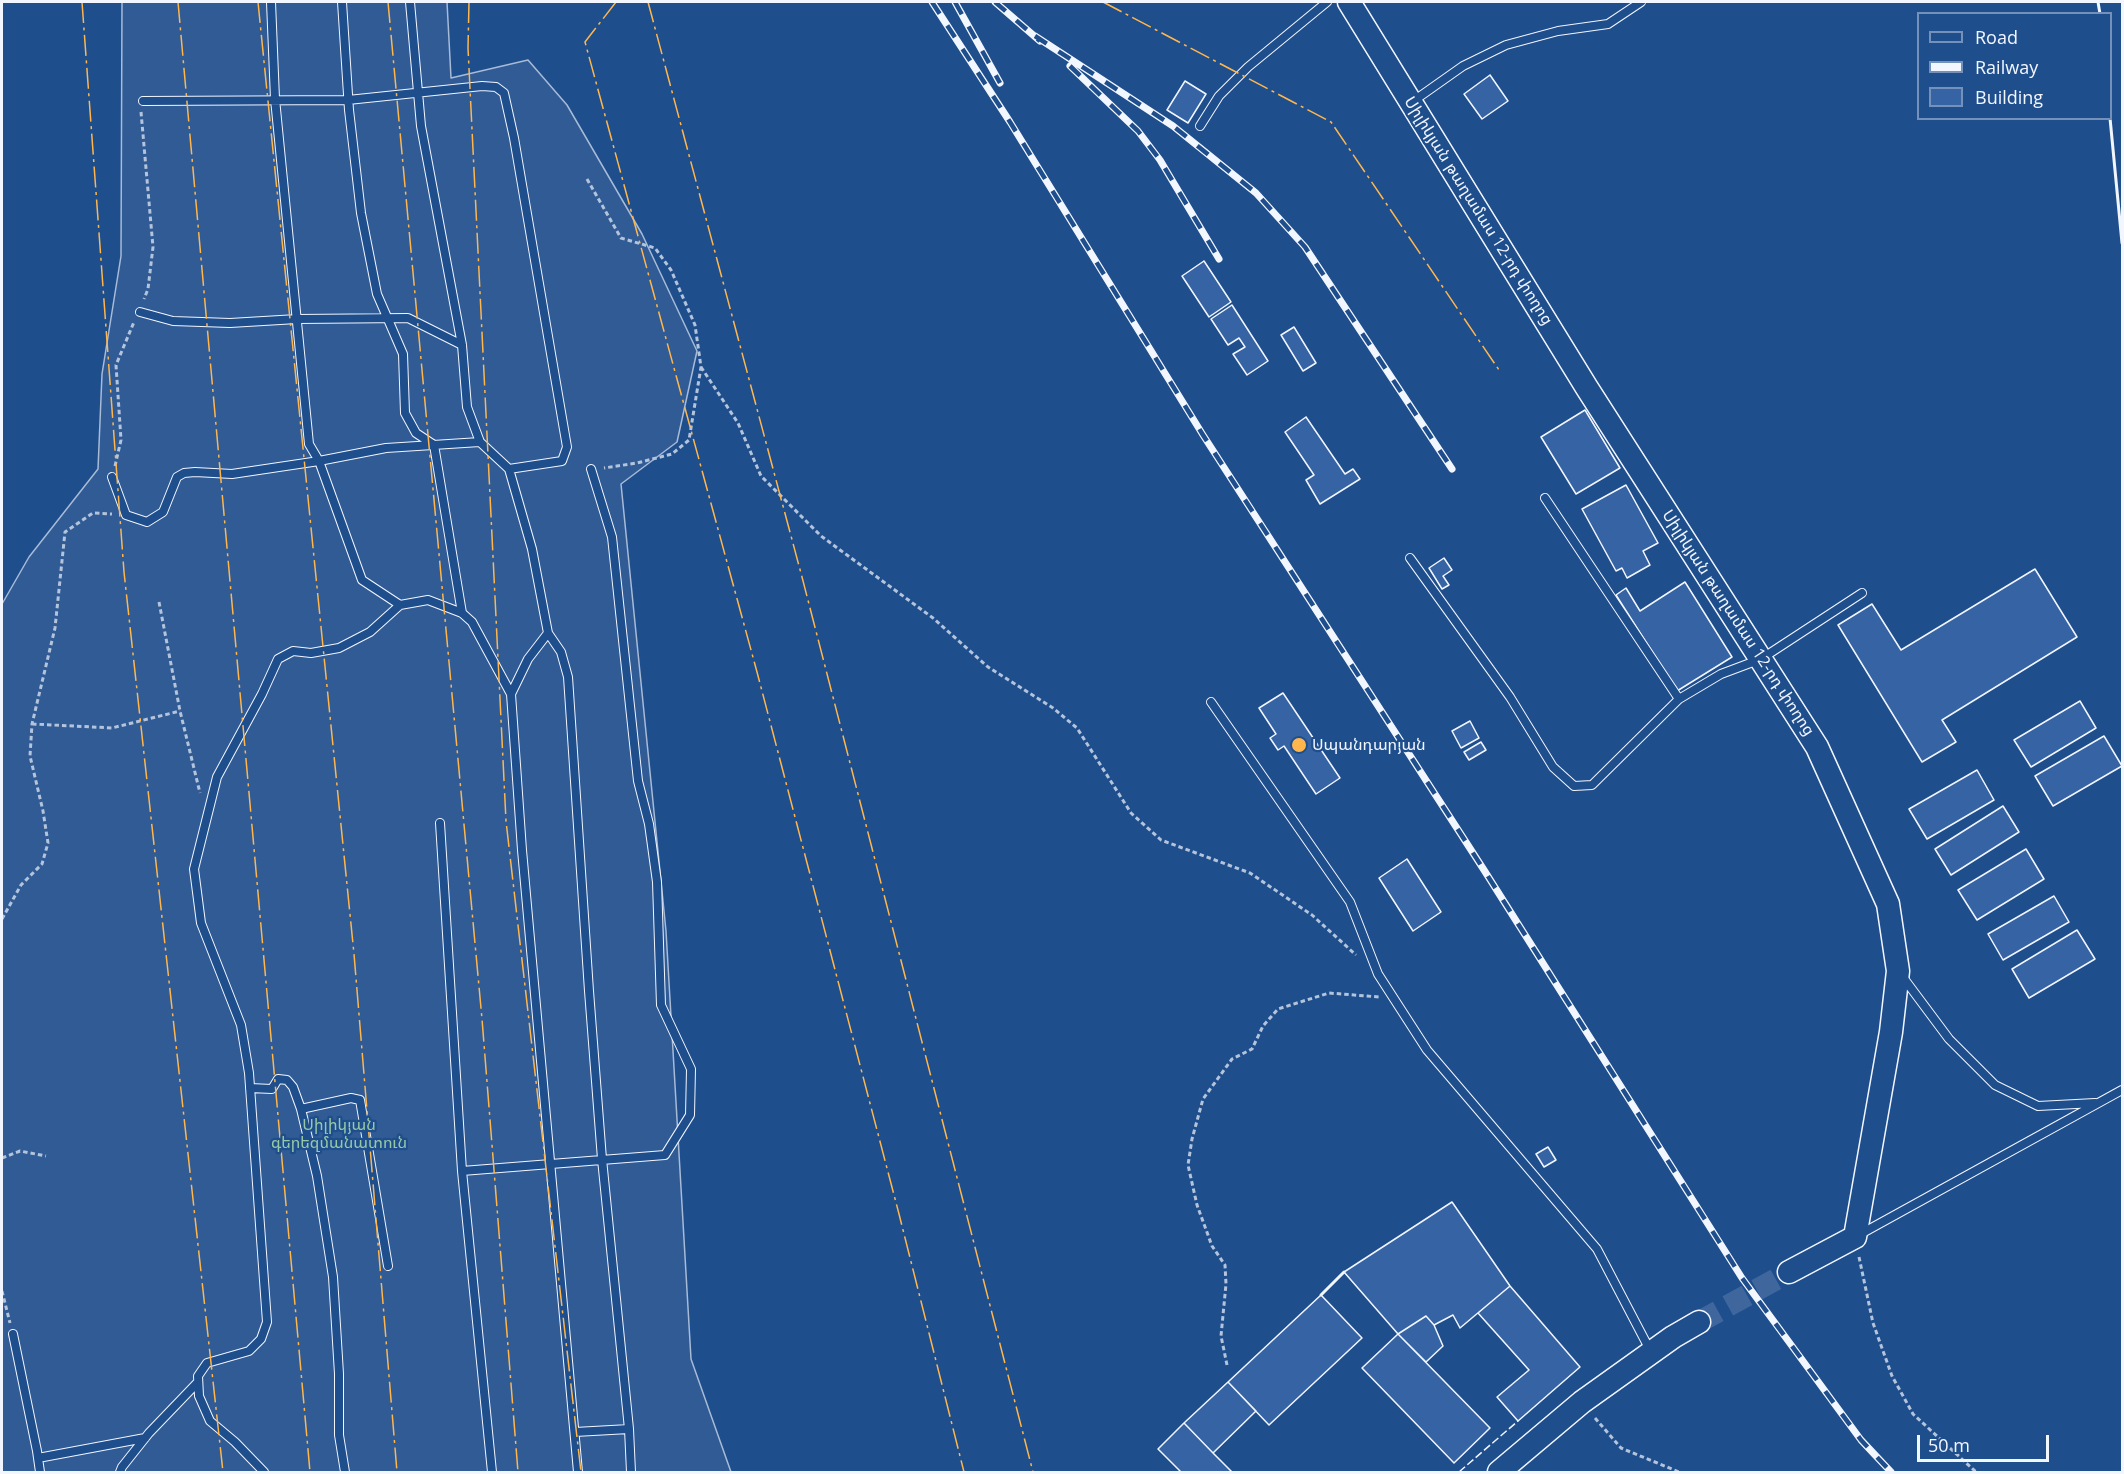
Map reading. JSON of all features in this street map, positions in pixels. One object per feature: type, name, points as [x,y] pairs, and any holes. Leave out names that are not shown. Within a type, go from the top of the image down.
[{"type":"main road","name":"Սիլիկյան թաղամաս 12-րդ փողոց","points":[[1349,2],[1594,398],[1817,747],[1888,903],[1898,971],[1891,1032],[1855,1237]]},
{"type":"main road","points":[[1789,1272],[1855,1237]]},
{"type":"main road","points":[[1498,1473],[1582,1402],[1651,1352],[1699,1322]]},
{"type":"lane","points":[[270,2],[275,99],[309,444],[319,461],[362,580],[400,604]]},
{"type":"lane","points":[[342,2],[348,100],[361,213],[377,294],[403,354],[405,413],[416,433],[434,445],[462,613]]},
{"type":"lane","points":[[410,2],[421,126],[462,345],[467,407],[480,441],[509,469],[532,549],[548,633],[561,652],[568,677],[602,1159],[629,1429],[631,1473]]},
{"type":"lane","points":[[1200,126],[1219,96],[1241,74],[1327,2]]},
{"type":"lane","points":[[1411,103],[1463,66],[1506,45],[1558,32],[1608,24],[1641,2]]},
{"type":"lane","points":[[143,101],[348,100],[482,86],[496,87],[504,93],[509,109],[567,447],[562,461],[509,469]]},
{"type":"lane","points":[[140,312],[173,321],[230,323],[297,319],[408,318],[462,345]]},
{"type":"lane","points":[[112,477],[126,514],[147,522],[163,512],[177,477],[184,473],[195,471],[232,474],[386,448],[480,441]]},
{"type":"lane","points":[[462,1172],[665,1155],[690,1115],[691,1069],[661,1005],[657,882],[649,824],[638,781],[612,537],[591,469]]},
{"type":"lane","points":[[1545,498],[1679,699]]},
{"type":"lane","points":[[1410,558],[1510,697],[1553,767],[1574,786],[1592,785],[1679,699],[1721,674],[1761,659],[1862,593]]},
{"type":"lane","points":[[264,1473],[235,1442],[210,1421],[199,1396],[198,1376],[207,1363],[249,1352],[261,1339],[267,1322],[250,1088],[241,1025],[201,923],[194,869],[217,777],[262,694],[278,659],[293,651],[311,653],[339,648],[370,632],[400,604],[429,600],[462,613],[472,622],[511,694],[522,850],[578,1473]]},
{"type":"lane","points":[[511,694],[528,659],[548,633]]},
{"type":"lane","points":[[1211,702],[1350,902],[1378,975],[1427,1050],[1598,1249],[1651,1352]]},
{"type":"lane","points":[[440,823],[462,1172],[492,1473]]},
{"type":"lane","points":[[1898,971],[1949,1039],[1995,1085],[2038,1106],[2098,1103]]},
{"type":"lane","points":[[250,1088],[272,1089],[278,1079],[287,1080],[293,1087],[301,1109],[317,1176],[333,1277],[339,1374],[339,1435],[345,1473]]},
{"type":"lane","points":[[1855,1237],[2122,1090]]},
{"type":"lane","points":[[301,1109],[351,1098],[360,1100],[388,1266]]},
{"type":"lane","points":[[13,1334],[40,1473]]},
{"type":"lane","points":[[120,1473],[122,1467],[145,1438],[198,1382]]},
{"type":"lane","points":[[575,1432],[629,1429]]},
{"type":"lane","points":[[38,1458],[145,1438]]},
{"type":"path","points":[[112,477],[121,440],[116,365],[148,289],[153,246],[141,116],[143,101]]},
{"type":"path","points":[[587,179],[621,238],[655,248],[671,270],[695,325],[701,367],[689,440],[672,454],[637,463],[591,469]]},
{"type":"path","points":[[701,367],[738,423],[761,476],[821,536],[933,618],[988,667],[1053,708],[1077,728],[1131,813],[1161,840],[1250,873],[1312,915],[1378,975]]},
{"type":"path","points":[[2,919],[21,885],[42,864],[48,843],[30,756],[32,724],[55,628],[65,532],[93,513],[126,514]]},
{"type":"path","points":[[159,602],[180,711],[206,821]]},
{"type":"path","points":[[32,724],[112,729],[180,711]]},
{"type":"path","points":[[1227,1365],[1221,1336],[1226,1284],[1225,1265],[1212,1246],[1197,1205],[1188,1165],[1192,1139],[1203,1099],[1232,1059],[1252,1049],[1263,1026],[1278,1009],[1329,993],[1393,998]]},
{"type":"path","points":[[2,1158],[20,1151],[46,1156]]},
{"type":"path","points":[[1855,1237],[1873,1323],[1892,1376],[1913,1414],[1976,1473]]},
{"type":"path","points":[[2,1291],[13,1334]]},
{"type":"path","points":[[1582,1402],[1621,1448],[1679,1473]]},
{"type":"shaded area","name":"Սիլիկյան գերեզմանատուն","points":[[122,2],[447,2],[451,78],[528,60],[567,105],[642,234],[697,351],[677,442],[621,484],[666,931],[691,1359],[731,1472],[2,1472],[2,604],[29,557],[98,469],[102,374],[121,256]]},
{"type":"building","points":[[1490,75],[1508,101],[1482,119],[1464,94]]},
{"type":"building","points":[[1185,81],[1206,94],[1188,123],[1167,110]]},
{"type":"building","points":[[1204,261],[1231,302],[1209,317],[1182,276]]},
{"type":"building","points":[[1232,305],[1268,361],[1247,375],[1233,354],[1245,347],[1239,338],[1228,345],[1211,319]]},
{"type":"building","points":[[1294,327],[1316,363],[1303,371],[1281,335]]},
{"type":"building","points":[[1585,410],[1620,468],[1576,494],[1541,437]]},
{"type":"building","points":[[1306,417],[1345,474],[1353,469],[1360,479],[1320,504],[1306,480],[1314,475],[1285,432]]},
{"type":"building","points":[[1626,485],[1658,543],[1643,551],[1650,565],[1627,578],[1622,568],[1616,571],[1582,509]]},
{"type":"building","points":[[1444,558],[1452,570],[1443,576],[1449,585],[1442,589],[1429,568]]},
{"type":"building","points":[[2035,569],[2077,637],[1942,720],[1956,742],[1922,762],[1838,625],[1872,604],[1901,650]]},
{"type":"building","points":[[1685,582],[1732,657],[1677,691],[1616,595],[1626,588],[1640,611]]},
{"type":"building","points":[[1283,693],[1340,778],[1316,794],[1284,746],[1278,750],[1270,738],[1276,734],[1259,708]]},
{"type":"building","points":[[2080,701],[2096,728],[2031,767],[2014,740]]},
{"type":"building","points":[[1470,721],[1479,738],[1461,748],[1452,731]]},
{"type":"building","points":[[2104,736],[2122,766],[2053,806],[2035,776]]},
{"type":"building","points":[[1481,742],[1486,750],[1469,760],[1464,752]]},
{"type":"building","points":[[1977,770],[1994,800],[1927,839],[1909,809]]},
{"type":"building","points":[[2003,806],[2019,832],[1951,875],[1935,849]]},
{"type":"building","points":[[2026,849],[2044,879],[1977,920],[1958,890]]},
{"type":"building","points":[[1407,859],[1441,912],[1413,931],[1379,878]]},
{"type":"building","points":[[2054,896],[2069,922],[2003,960],[1988,934]]},
{"type":"building","points":[[2077,930],[2095,959],[2029,998],[2012,969]]},
{"type":"building","points":[[1548,1147],[1556,1160],[1544,1167],[1536,1154]]},
{"type":"building","points":[[1452,1202],[1510,1286],[1460,1328],[1453,1315],[1434,1325],[1426,1316],[1398,1334],[1344,1272]]},
{"type":"building","points":[[1510,1286],[1580,1367],[1518,1421],[1497,1397],[1529,1370],[1478,1313]]},
{"type":"building","points":[[1321,1295],[1362,1338],[1269,1425],[1228,1382]]},
{"type":"building","points":[[1426,1316],[1434,1325],[1443,1346],[1426,1362],[1398,1334]]},
{"type":"building","points":[[1398,1334],[1490,1428],[1454,1463],[1362,1368]]},
{"type":"building","points":[[1228,1382],[1256,1411],[1213,1453],[1184,1423]]},
{"type":"building","points":[[1184,1423],[1232,1472],[1181,1472],[1158,1449]]},
{"type":"tunnel","points":[[1699,1322],[1789,1272]]},
{"type":"railway","points":[[932,2],[1010,122],[1203,435],[1484,870],[1742,1278],[1861,1440],[1891,1472]]},
{"type":"railway","points":[[955,2],[1000,83]]},
{"type":"railway","points":[[995,2],[1040,41]]},
{"type":"railway","points":[[1035,36],[1173,126],[1256,193],[1305,247],[1452,469]]},
{"type":"railway","points":[[1070,66],[1138,131],[1160,160],[1219,259]]},
{"type":"fence","points":[[1459,1472],[1518,1421]]},
{"type":"wall","points":[[2098,2],[2100,12]]},
{"type":"wall","points":[[2110,120],[2122,243]]},
{"type":"wall","points":[[1321,1295],[1344,1272]]},
{"type":"power","points":[[82,2],[124,572],[223,1472]]},
{"type":"power","points":[[178,2],[310,1472]]},
{"type":"power","points":[[258,2],[354,954],[397,1472]]},
{"type":"power","points":[[388,2],[482,1019],[518,1472]]},
{"type":"power","points":[[469,2],[468,48],[506,821],[581,1472]]},
{"type":"power","points":[[616,2],[585,42],[757,672],[964,1472]]},
{"type":"power","points":[[648,2],[802,577],[1033,1472]]},
{"type":"power","points":[[1103,2],[1331,122],[1499,370]]},
{"type":"place","name":"Սպանդարյան","points":[[1299,745]]}]
